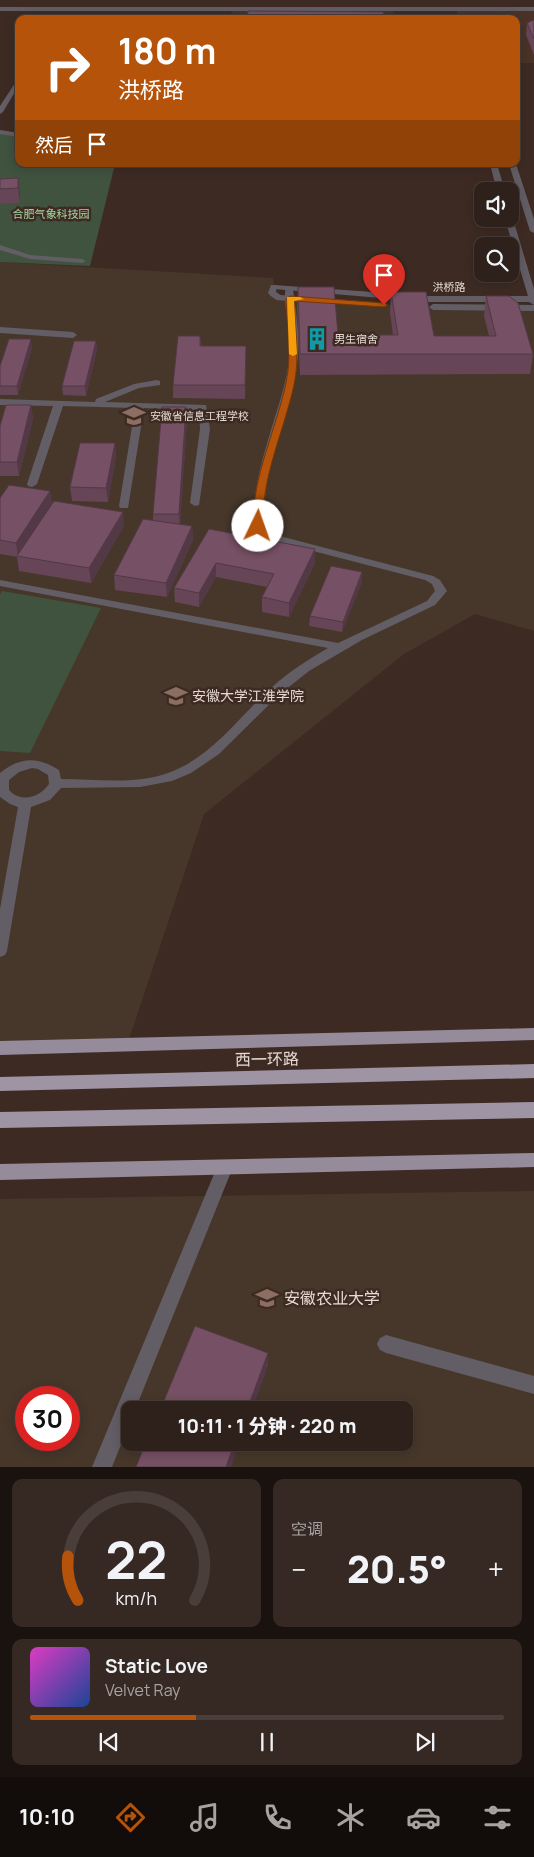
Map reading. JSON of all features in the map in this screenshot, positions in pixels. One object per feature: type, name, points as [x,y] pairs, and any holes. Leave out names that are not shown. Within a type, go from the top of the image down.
[{"type":"highway","name":"西一环路","points":[[0,1084],[534,1071]]},
{"type":"highway","points":[[0,1120],[534,1110]]},
{"type":"main road","points":[[0,1048],[534,1034]]},
{"type":"main road","points":[[0,1172],[534,1160]]},
{"type":"street","points":[[0,4],[534,4]]},
{"type":"street","points":[[0,9],[451,4]]},
{"type":"street","points":[[461,4],[534,10]]},
{"type":"street","points":[[0,112],[15,86]]},
{"type":"street","points":[[0,132],[15,134]]},
{"type":"street","points":[[494,167],[498,182]]},
{"type":"street","points":[[513,167],[534,231]]},
{"type":"street","points":[[511,227],[534,302]]},
{"type":"street","points":[[0,248],[9,253],[22,256],[82,261]]},
{"type":"street","name":"洪桥路","points":[[274,287],[286,295],[332,301],[456,308],[534,302]]},
{"type":"street","points":[[56,783],[124,783],[158,780],[186,771],[222,744],[288,681],[314,661],[340,646],[431,603],[441,591],[436,582],[429,578],[263,535],[258,526],[258,510],[274,438],[290,385],[294,363],[286,295]]},
{"type":"street","name":"洪桥路","points":[[286,295],[534,302]]},
{"type":"street","points":[[0,330],[73,335]]},
{"type":"street","points":[[92,404],[137,386],[157,383]]},
{"type":"street","points":[[0,402],[203,407],[205,429],[196,502]]},
{"type":"street","points":[[32,484],[59,403]]},
{"type":"street","points":[[124,506],[140,405]]},
{"type":"street","points":[[0,583],[340,646]]},
{"type":"street","points":[[32,764],[48,768],[54,773],[56,783],[46,797],[39,801],[25,803],[12,800],[6,796],[1,784],[3,778],[15,768],[32,764]]},
{"type":"street","points":[[0,951],[25,803]]},
{"type":"street","points":[[102,1467],[225,1167]]},
{"type":"street","points":[[386,1344],[534,1385]]},
{"type":"lane","points":[[274,287],[272,293],[286,295]]},
{"type":"shaded area","points":[[231,9],[393,9],[394,15],[232,15]]},
{"type":"shaded area","points":[[456,9],[534,9],[534,63],[520,63],[520,15],[458,15]]},
{"type":"shaded area","name":"安徽大学江淮学院","points":[[0,262],[273,278],[274,287],[279,298],[384,305],[534,308],[534,631],[475,614],[404,654],[204,814],[127,1045],[0,1048]]},
{"type":"shaded area","name":"安徽农业大学","points":[[534,1191],[534,1467],[0,1467],[0,1199]]},
{"type":"green space","name":"合肥气象科技园","points":[[0,132],[15,134],[15,167],[114,167],[90,266],[0,262]]},
{"type":"green space","points":[[2,591],[101,608],[30,753],[0,751],[0,594]]},
{"type":"building","points":[[248,11],[383,12],[384,15],[248,15]]},
{"type":"building","points":[[534,20],[534,39],[527,23]]},
{"type":"building","points":[[18,178],[18,188],[0,189],[0,179]]},
{"type":"building","points":[[298,287],[334,287],[338,335],[398,335],[391,292],[426,292],[434,336],[496,336],[486,296],[509,296],[518,303],[533,354],[300,354]]},
{"type":"building","points":[[178,336],[200,336],[200,346],[246,346],[245,385],[173,385]]},
{"type":"building","points":[[9,339],[31,339],[17,386],[0,386],[0,366]]},
{"type":"building","points":[[74,341],[96,341],[85,386],[62,386]]},
{"type":"building","points":[[6,405],[31,405],[17,462],[0,462],[0,426]]},
{"type":"building","points":[[162,407],[186,407],[179,514],[153,514]]},
{"type":"building","points":[[80,443],[115,443],[106,488],[70,487]]},
{"type":"building","points":[[9,485],[50,491],[16,543],[0,540],[0,498]]},
{"type":"building","points":[[54,501],[123,512],[89,568],[17,556]]},
{"type":"building","points":[[143,519],[192,526],[166,583],[114,575]]},
{"type":"building","points":[[209,529],[315,549],[289,603],[262,597],[274,574],[216,563],[199,593],[174,588]]},
{"type":"building","points":[[331,566],[362,572],[343,622],[310,616]]},
{"type":"building","points":[[195,1326],[268,1353],[250,1401],[164,1401]]},
{"type":"building","points":[[142,1451],[232,1451],[226,1467],[136,1467]]},
{"type":"slow traffic","points":[[293,354],[290,299],[300,299]]},
{"type":"place","name":"男生宿舍","points":[[317,339]]},
{"type":"place","name":"安徽省信息工程学校","points":[[134,416]]},
{"type":"place","name":"安徽大学江淮学院","points":[[176,696]]},
{"type":"place","name":"安徽农业大学","points":[[267,1298]]},
{"type":"route","points":[[258,526],[258,510],[274,438],[290,385],[294,363],[290,299],[384,305]]}]
